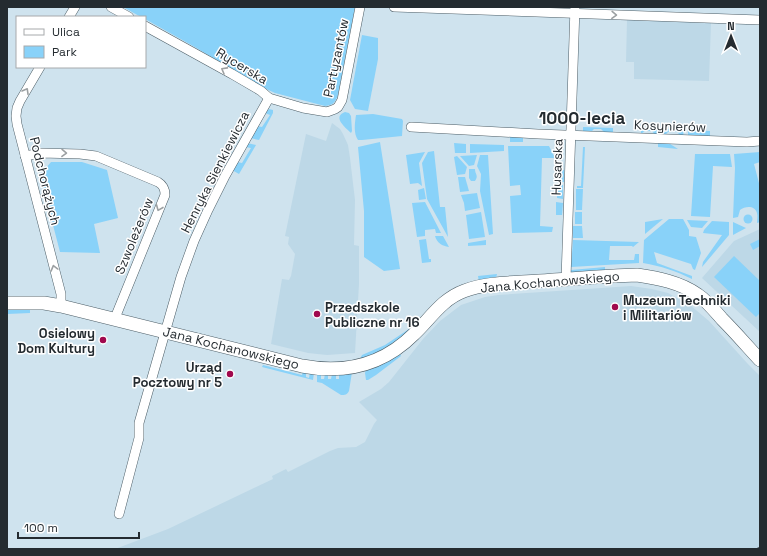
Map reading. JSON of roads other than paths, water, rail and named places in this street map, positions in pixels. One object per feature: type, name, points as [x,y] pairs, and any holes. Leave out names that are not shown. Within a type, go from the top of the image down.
[{"type":"street","points":[[70,16],[75,7]]},
{"type":"street","points":[[111,7],[127,16]]},
{"type":"street","name":"Partyzantów","points":[[332,111],[338,106],[344,93],[360,7]]},
{"type":"street","points":[[394,7],[575,10],[760,20]]},
{"type":"street","name":"Husarska","points":[[566,279],[575,10]]},
{"type":"street","name":"Rycerska","points":[[146,27],[238,77],[261,91],[269,98],[321,112],[332,111]]},
{"type":"street","name":"Podchorążych","points":[[39,68],[20,101],[16,116],[61,294],[62,306]]},
{"type":"street","name":"Henryka Sienkiewicza","points":[[119,514],[139,438],[139,423],[181,276],[194,241],[208,210],[225,176],[269,98]]},
{"type":"street","name":"Kosynierów","points":[[411,127],[570,135],[747,142],[760,141]]},
{"type":"street","name":"Szwoleżerów","points":[[25,156],[41,153],[96,156],[158,182],[164,187],[165,194],[115,318]]},
{"type":"street","name":"Jana Kochanowskiego","points":[[7,303],[44,303],[62,306],[115,318],[302,366],[312,368],[342,368],[370,362],[381,358],[396,349],[414,334],[448,299],[476,287],[495,284],[637,275],[667,281],[698,295],[760,360]]},
{"type":"place","name":"Muzeum Techniki i Militariów","points":[[615,307]]},
{"type":"place","name":"Przedszkole Publiczne nr 16","points":[[317,314]]},
{"type":"place","name":"Osielowy Dom Kultury","points":[[103,340]]},
{"type":"place","name":"Urząd Pocztowy nr 5","points":[[230,374]]},
{"type":"district","name":"1000-lecia","points":[[582,118]]}]
